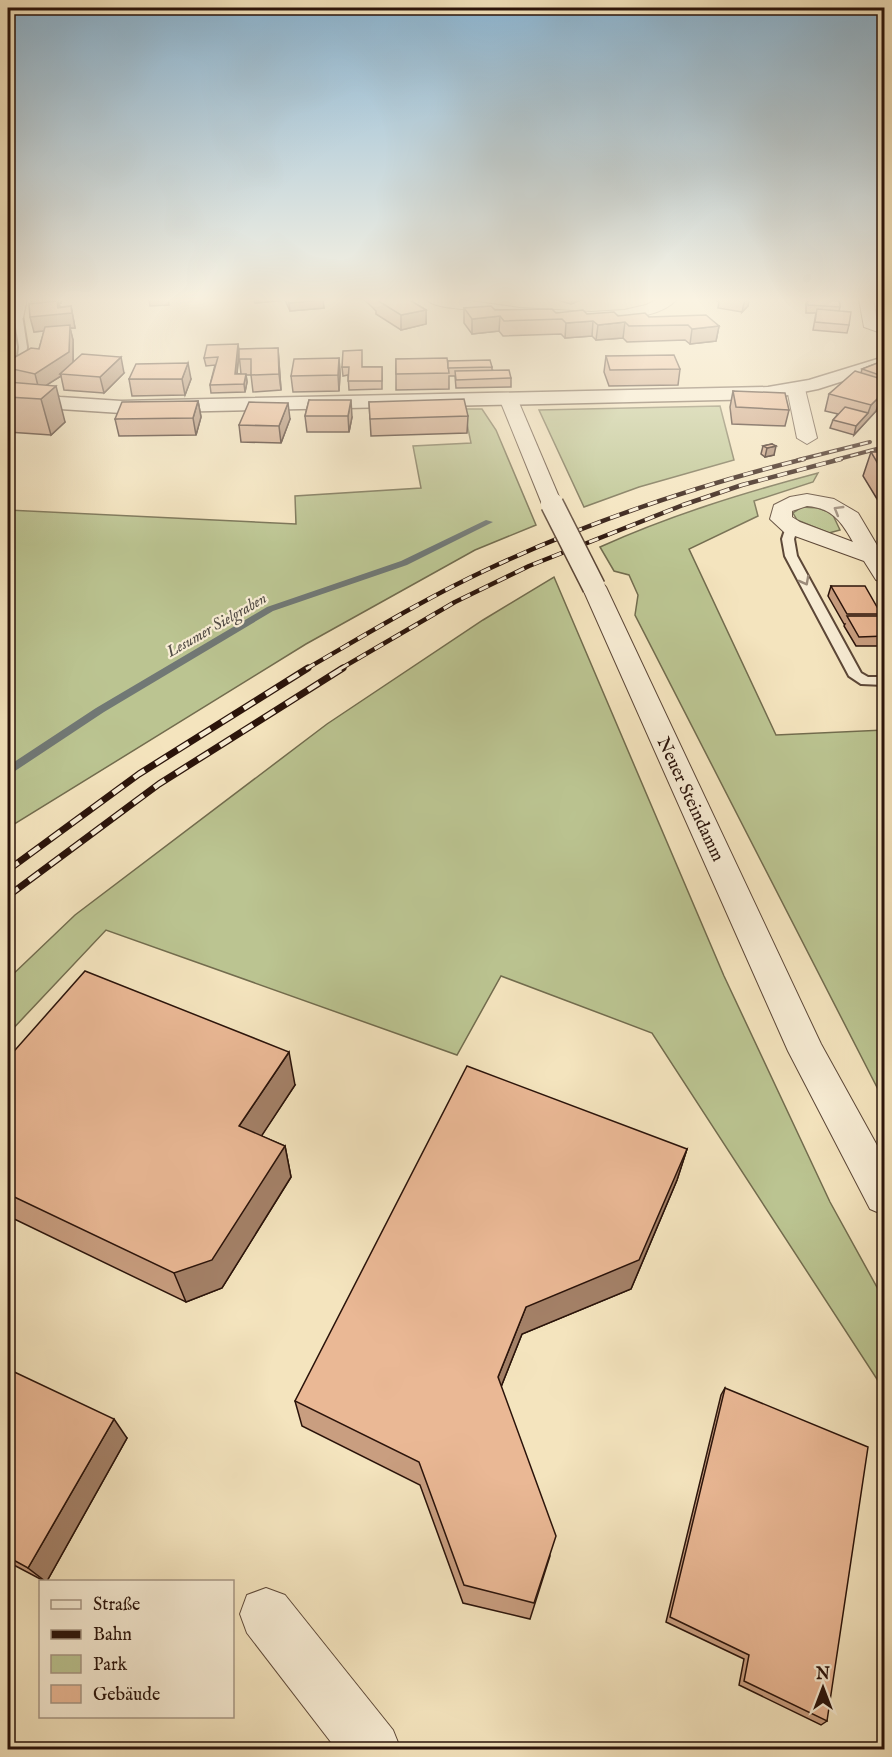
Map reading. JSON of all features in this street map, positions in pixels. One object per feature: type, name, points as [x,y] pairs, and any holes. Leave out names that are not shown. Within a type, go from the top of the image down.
[{"type":"street","points":[[8,394],[60,403],[121,407],[768,393],[796,389],[822,381]]},
{"type":"street","points":[[796,389],[807,438]]},
{"type":"street","name":"Neuer Steindamm","points":[[508,398],[552,504],[594,586],[806,1052],[885,1196]]},
{"type":"street","points":[[878,556],[792,527],[780,514],[785,505],[802,501],[833,506],[845,512],[878,556],[885,575]]},
{"type":"street","points":[[266,1614],[373,1749]]},
{"type":"lane","points":[[792,527],[789,539],[791,556],[856,676],[866,681],[885,681]]},
{"type":"green space","points":[[720,406],[734,460],[639,487],[584,507],[539,410]]},
{"type":"green space","points":[[464,409],[482,409],[496,430],[536,525],[475,550],[306,644],[8,828],[8,510],[296,524],[295,496],[421,488],[413,446],[471,443]]},
{"type":"green space","points":[[818,473],[813,482],[754,501],[758,516],[689,549],[776,735],[884,730],[884,1101],[635,615],[638,595],[629,575],[614,571],[600,547],[708,506]]},
{"type":"green space","points":[[802,507],[818,508],[832,513],[840,530],[829,533],[797,520],[793,513]]},
{"type":"green space","points":[[554,577],[724,976],[830,1202],[884,1300],[884,1390],[652,1033],[501,976],[457,1055],[106,930],[8,1034],[8,979],[75,915],[327,724],[483,620]]},
{"type":"building","points":[[211,381],[245,381],[244,384],[210,385]]},
{"type":"building","points":[[844,381],[885,381],[885,391],[871,405],[829,394]]},
{"type":"building","points":[[8,382],[56,386],[41,399],[8,397]]},
{"type":"building","points":[[733,391],[785,393],[789,410],[736,407]]},
{"type":"building","points":[[464,399],[468,416],[370,419],[369,402]]},
{"type":"building","points":[[309,400],[351,400],[348,416],[305,416]]},
{"type":"building","points":[[198,401],[193,418],[115,419],[122,402]]},
{"type":"building","points":[[249,402],[288,403],[279,426],[239,425]]},
{"type":"building","points":[[845,407],[868,413],[856,426],[833,420]]},
{"type":"building","points":[[772,444],[776,446],[767,448],[763,446]]},
{"type":"building","points":[[871,452],[885,452],[885,474],[884,474]]},
{"type":"building","points":[[831,586],[865,586],[881,614],[847,614]]},
{"type":"building","points":[[847,616],[883,616],[885,636],[859,637]]},
{"type":"building","points":[[85,971],[289,1052],[239,1126],[285,1146],[212,1260],[174,1273],[8,1194],[8,1058]]},
{"type":"building","points":[[467,1066],[687,1149],[639,1260],[526,1307],[498,1377],[556,1536],[534,1603],[464,1585],[419,1462],[295,1401]]},
{"type":"building","points":[[8,1369],[114,1419],[28,1568],[8,1557]]},
{"type":"building","points":[[725,1388],[868,1447],[827,1721],[744,1681],[749,1655],[670,1617]]},
{"type":"waterway","name":"Lesumer Sielgraben","points":[[8,771],[100,710],[270,609],[404,563],[489,522]]},
{"type":"railway","points":[[798,460],[870,442]]},
{"type":"railway","points":[[835,460],[884,447]]},
{"type":"railway","points":[[306,669],[440,593],[563,536],[682,493],[804,459]]},
{"type":"railway","points":[[340,669],[455,602],[529,566],[683,505],[742,485],[841,459]]},
{"type":"railway","points":[[8,870],[139,774],[308,668]]},
{"type":"railway","points":[[8,896],[159,784],[343,668]]}]
